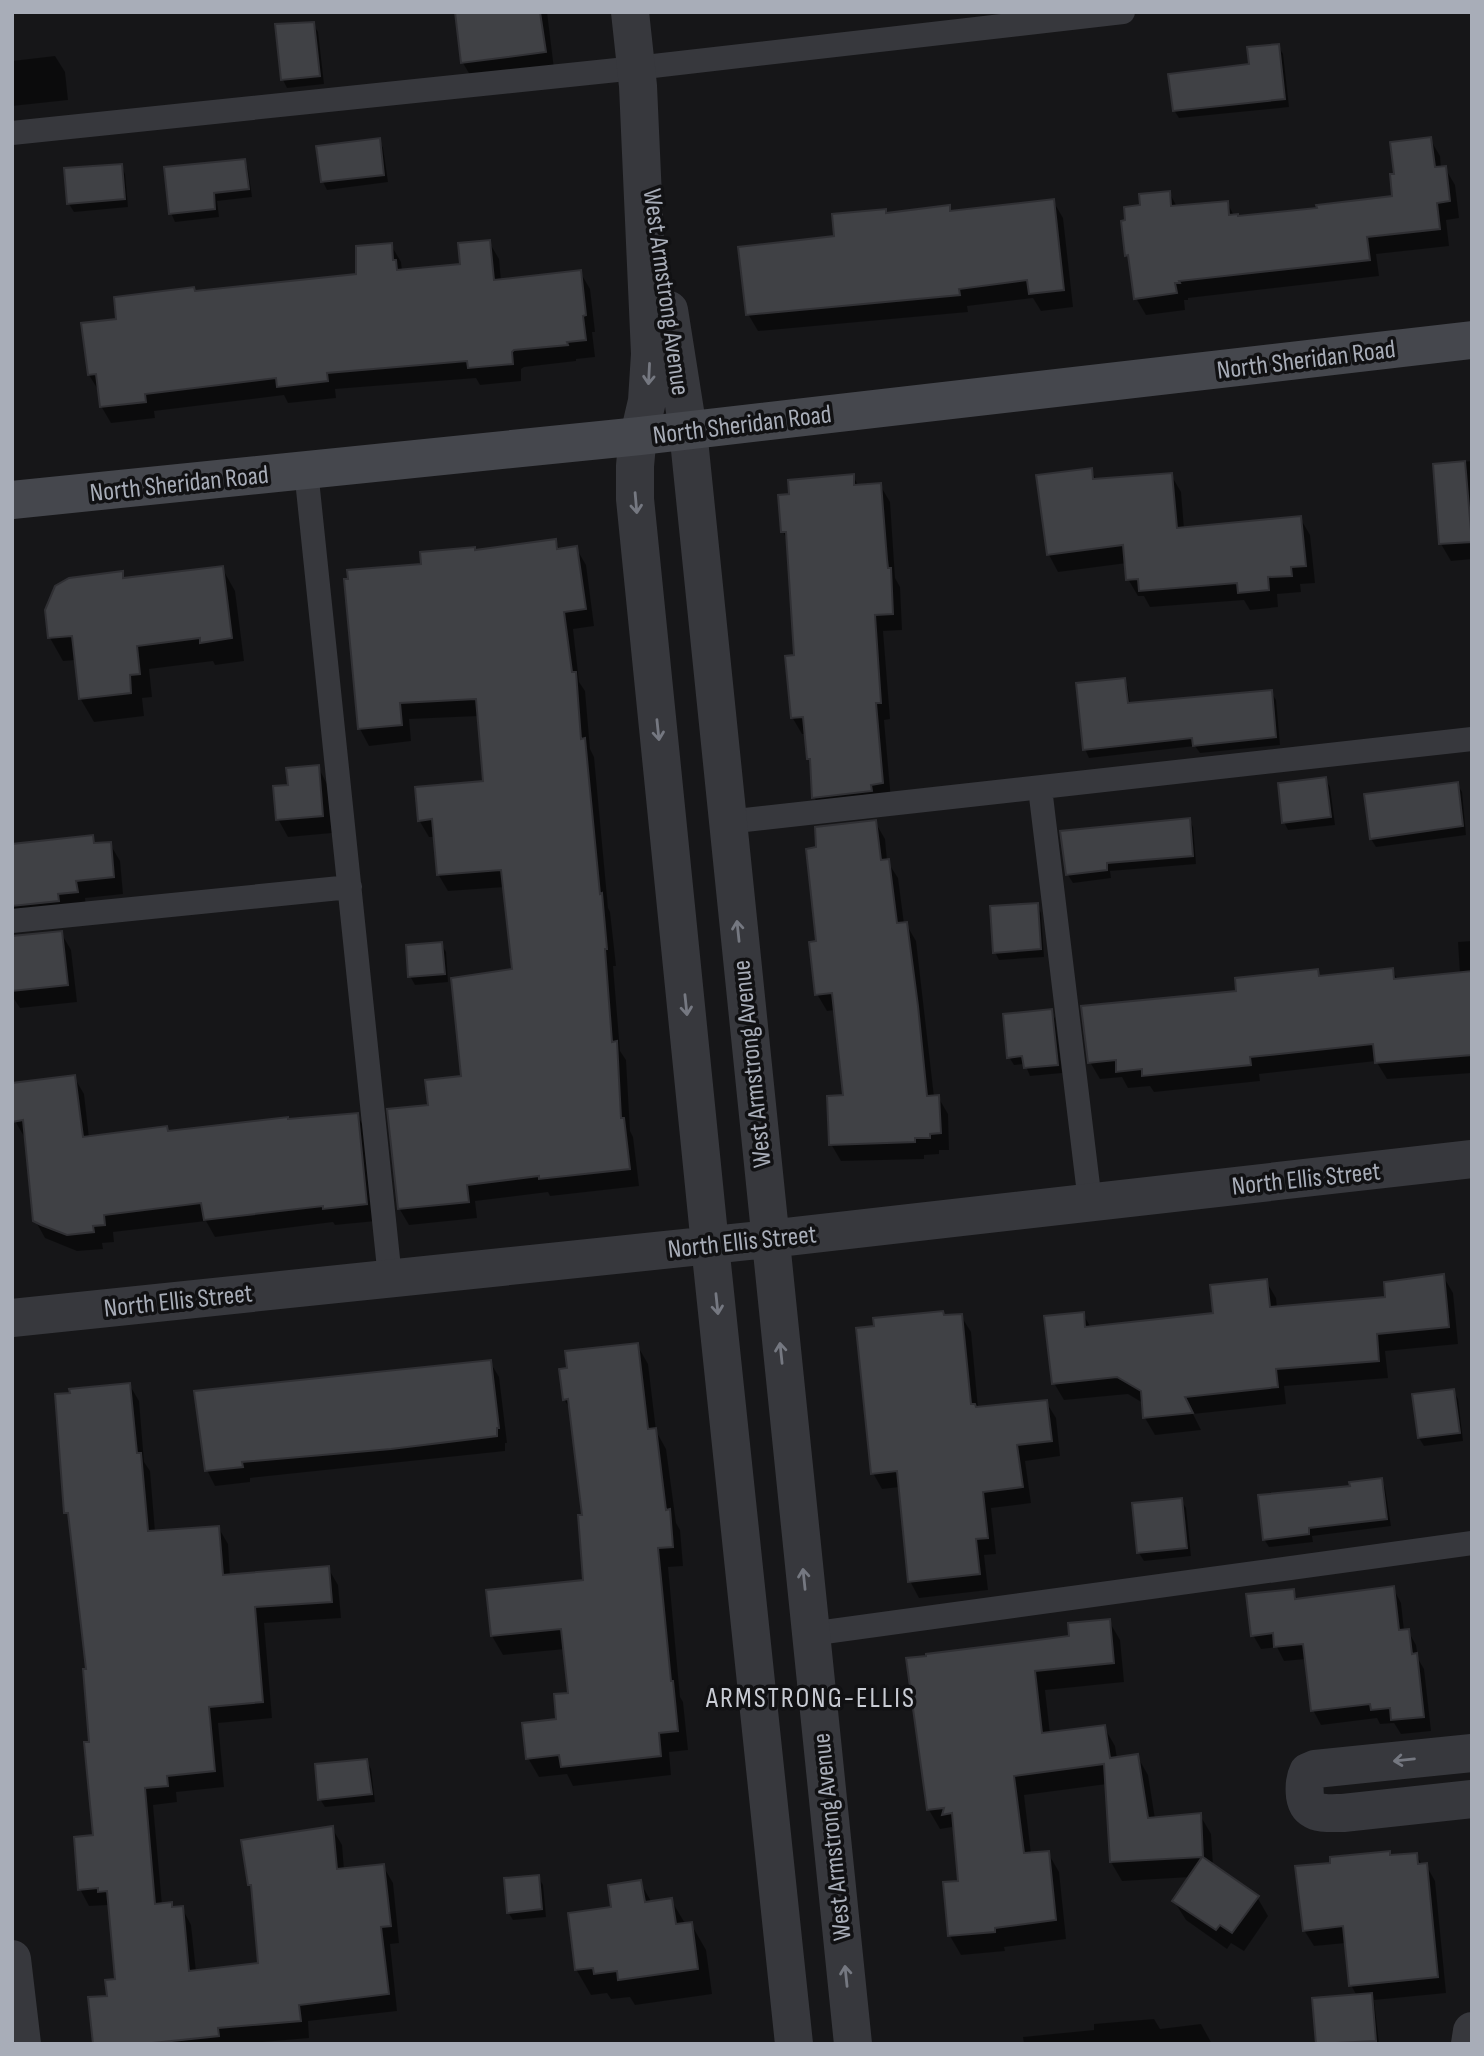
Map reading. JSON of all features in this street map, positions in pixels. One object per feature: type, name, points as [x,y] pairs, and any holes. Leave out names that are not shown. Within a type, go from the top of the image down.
[{"type":"main road","name":"North Sheridan Road","points":[[12,500],[640,436],[1472,340]]},
{"type":"street","name":"West Armstrong Avenue","points":[[630,12],[688,430],[853,2044]]},
{"type":"street","name":"West Armstrong Avenue","points":[[637,77],[650,354],[647,401],[635,466],[635,499],[794,2044]]},
{"type":"street","name":"North Ellis Street","points":[[12,1318],[769,1239],[1472,1159]]},
{"type":"street","points":[[1472,1753],[1315,1769],[1308,1772],[1304,1787],[1307,1806],[1322,1813],[1472,1799]]},
{"type":"street","points":[[12,1959],[18,2034]]},
{"type":"street","points":[[1470,2044],[1472,2031]]},
{"type":"lane","points":[[12,133],[637,77],[1124,12]]},
{"type":"lane","points":[[306,470],[390,1278]]},
{"type":"lane","points":[[727,822],[1472,739]]},
{"type":"lane","points":[[1040,788],[1090,1202]]},
{"type":"lane","points":[[12,921],[350,887]]},
{"type":"lane","points":[[810,1634],[1472,1543]]},
{"type":"building","points":[[455,12],[540,12],[546,52],[461,63]]},
{"type":"building","points":[[314,22],[320,76],[281,80],[275,24]]},
{"type":"building","points":[[1279,44],[1285,99],[1173,111],[1168,74],[1249,64],[1247,47]]},
{"type":"building","points":[[1431,137],[1435,167],[1446,166],[1450,201],[1437,203],[1440,229],[1367,237],[1370,260],[1179,281],[1180,283],[1175,283],[1177,293],[1134,299],[1121,221],[1125,220],[1124,207],[1140,205],[1139,194],[1170,191],[1171,206],[1228,201],[1229,215],[1238,216],[1317,208],[1316,205],[1392,196],[1390,174],[1394,174],[1390,142]]},
{"type":"building","points":[[380,138],[384,175],[321,182],[316,146]]},
{"type":"building","points":[[245,159],[249,189],[214,193],[215,209],[169,214],[164,167]]},
{"type":"building","points":[[122,164],[125,199],[67,204],[64,168]]},
{"type":"building","points":[[1054,199],[1064,290],[1029,294],[1027,280],[959,289],[960,295],[746,315],[738,247],[834,236],[832,214],[886,209],[886,213],[950,205],[950,211]]},
{"type":"building","points":[[490,240],[494,280],[581,270],[586,340],[567,342],[568,345],[514,350],[513,364],[468,368],[467,361],[327,373],[328,381],[277,387],[276,378],[145,394],[146,402],[100,407],[96,374],[88,375],[81,323],[116,319],[114,297],[194,287],[195,291],[356,274],[356,246],[392,243],[393,260],[396,260],[397,270],[460,264],[458,243]]},
{"type":"building","points":[[1465,461],[1472,542],[1439,544],[1433,464]]},
{"type":"building","points":[[1092,468],[1093,479],[1172,473],[1177,528],[1301,516],[1306,566],[1291,567],[1292,576],[1268,577],[1269,590],[1238,593],[1237,583],[1139,591],[1138,579],[1126,580],[1123,545],[1047,555],[1036,475]]},
{"type":"building","points":[[854,474],[854,485],[881,483],[888,568],[891,568],[893,614],[875,615],[881,703],[876,703],[883,783],[871,785],[872,791],[812,798],[810,759],[807,759],[803,717],[791,718],[785,656],[794,655],[786,532],[781,532],[778,495],[789,494],[788,480]]},
{"type":"building","points":[[556,539],[557,549],[577,546],[586,609],[564,612],[572,672],[576,672],[581,739],[585,738],[607,949],[612,1042],[617,1041],[621,1118],[624,1118],[630,1169],[467,1185],[469,1202],[398,1209],[387,1109],[428,1105],[425,1080],[461,1076],[451,978],[512,969],[501,870],[437,875],[432,819],[418,821],[415,787],[483,781],[476,699],[400,703],[402,725],[358,729],[344,579],[348,579],[347,570],[421,564],[420,552],[475,547],[475,550]]},
{"type":"building","points":[[223,566],[232,638],[200,643],[200,638],[137,646],[140,674],[130,675],[131,693],[79,699],[72,636],[48,638],[45,610],[55,586],[69,578],[123,571],[123,578]]},
{"type":"building","points":[[1125,678],[1128,703],[1272,690],[1276,737],[1193,746],[1192,738],[1083,750],[1076,683]]},
{"type":"building","points":[[319,765],[323,816],[276,820],[273,786],[288,785],[286,768]]},
{"type":"building","points":[[1326,777],[1331,817],[1282,823],[1278,783]]},
{"type":"building","points":[[1458,782],[1463,826],[1370,839],[1364,794]]},
{"type":"building","points":[[1190,818],[1193,856],[1107,863],[1107,870],[1066,875],[1060,831]]},
{"type":"building","points":[[876,820],[881,860],[889,859],[897,923],[907,922],[927,1096],[939,1095],[941,1133],[930,1134],[930,1138],[915,1138],[915,1142],[829,1145],[827,1096],[843,1095],[832,993],[815,995],[809,942],[816,941],[806,849],[816,847],[815,827]]},
{"type":"building","points":[[93,835],[94,843],[111,842],[114,877],[76,881],[78,892],[58,894],[59,901],[12,906],[12,844]]},
{"type":"building","points":[[1038,903],[1041,949],[993,953],[990,906]]},
{"type":"building","points":[[62,931],[68,985],[12,991],[12,936]]},
{"type":"building","points":[[442,942],[445,974],[408,977],[406,945]]},
{"type":"building","points":[[1393,968],[1394,979],[1472,971],[1472,1055],[1375,1063],[1373,1044],[1250,1057],[1251,1065],[1142,1076],[1142,1069],[1116,1072],[1116,1060],[1088,1063],[1081,1006],[1236,991],[1235,978],[1318,969],[1319,976]]},
{"type":"building","points":[[1052,1009],[1058,1065],[1024,1068],[1022,1056],[1007,1058],[1003,1014]]},
{"type":"building","points":[[75,1075],[83,1137],[167,1126],[168,1131],[288,1117],[358,1113],[367,1204],[323,1209],[323,1206],[204,1220],[201,1203],[104,1215],[105,1225],[93,1226],[94,1232],[67,1235],[41,1225],[33,1221],[23,1120],[12,1122],[12,1083]]},
{"type":"building","points":[[1444,1274],[1449,1327],[1377,1334],[1379,1361],[1276,1369],[1278,1387],[1185,1397],[1193,1413],[1143,1418],[1141,1391],[1117,1377],[1052,1384],[1044,1316],[1084,1312],[1085,1327],[1213,1313],[1210,1285],[1267,1279],[1270,1307],[1385,1297],[1384,1282]]},
{"type":"building","points":[[943,1311],[944,1315],[962,1314],[971,1404],[976,1407],[1047,1400],[1052,1441],[1017,1445],[1023,1487],[983,1492],[988,1538],[976,1539],[980,1574],[908,1582],[897,1471],[871,1474],[856,1328],[874,1326],[873,1318]]},
{"type":"building","points":[[638,1343],[648,1429],[656,1428],[666,1510],[670,1509],[673,1547],[658,1548],[678,1731],[659,1733],[661,1756],[561,1767],[559,1755],[526,1759],[522,1723],[556,1719],[554,1694],[568,1693],[561,1629],[491,1636],[486,1590],[583,1580],[578,1515],[582,1515],[568,1399],[563,1400],[559,1369],[567,1368],[565,1351]]},
{"type":"building","points":[[491,1360],[499,1428],[497,1436],[391,1449],[242,1462],[243,1467],[205,1471],[194,1391]]},
{"type":"building","points":[[130,1383],[137,1453],[141,1453],[148,1531],[219,1526],[223,1575],[329,1566],[332,1602],[255,1607],[263,1702],[209,1707],[215,1771],[167,1776],[168,1786],[145,1788],[155,1904],[172,1902],[172,1907],[183,1906],[189,1971],[258,1963],[251,1885],[248,1885],[241,1840],[333,1826],[337,1869],[384,1864],[391,1926],[381,1927],[389,1994],[299,2005],[301,2021],[218,2028],[219,2036],[143,2044],[93,2044],[88,1997],[107,1996],[105,1980],[115,1979],[107,1891],[98,1892],[98,1888],[78,1890],[74,1837],[93,1835],[84,1742],[89,1742],[83,1669],[86,1669],[68,1513],[64,1513],[55,1394],[70,1393],[69,1389]]},
{"type":"building","points":[[1454,1389],[1460,1433],[1418,1438],[1412,1394]]},
{"type":"building","points":[[1382,1478],[1387,1519],[1309,1528],[1309,1534],[1263,1540],[1258,1495],[1350,1486],[1349,1482]]},
{"type":"building","points":[[1182,1498],[1187,1548],[1137,1553],[1132,1503]]},
{"type":"building","points":[[1394,1586],[1399,1630],[1409,1629],[1412,1654],[1417,1653],[1424,1717],[1391,1720],[1390,1708],[1371,1710],[1370,1704],[1311,1711],[1303,1644],[1274,1647],[1273,1633],[1251,1636],[1246,1594],[1294,1589],[1295,1599]]},
{"type":"building","points":[[1110,1619],[1114,1663],[1035,1671],[1042,1733],[1105,1725],[1110,1758],[1138,1754],[1148,1818],[1201,1813],[1203,1857],[1259,1896],[1232,1933],[1220,1925],[1216,1930],[1172,1901],[1202,1857],[1110,1862],[1104,1764],[1014,1776],[1024,1853],[1049,1851],[1056,1920],[995,1928],[995,1932],[948,1936],[943,1882],[958,1881],[952,1813],[942,1815],[944,1808],[927,1810],[906,1658],[1069,1636],[1068,1623]]},
{"type":"building","points":[[367,1759],[372,1794],[318,1800],[315,1764]]},
{"type":"building","points":[[1390,1851],[1390,1855],[1417,1853],[1418,1864],[1427,1863],[1438,1977],[1349,1986],[1343,1926],[1303,1931],[1295,1866],[1330,1863],[1330,1857]]},
{"type":"building","points":[[539,1875],[542,1909],[507,1913],[504,1878]]},
{"type":"building","points":[[641,1880],[645,1902],[672,1898],[676,1924],[692,1922],[698,1969],[618,1980],[617,1971],[594,1974],[593,1968],[575,1970],[568,1913],[611,1907],[608,1885]]},
{"type":"building","points":[[1372,1993],[1376,2041],[1316,2044],[1312,1998]]},
{"type":"district","name":"ARMSTRONG-ELLIS","points":[[811,1697]]}]
